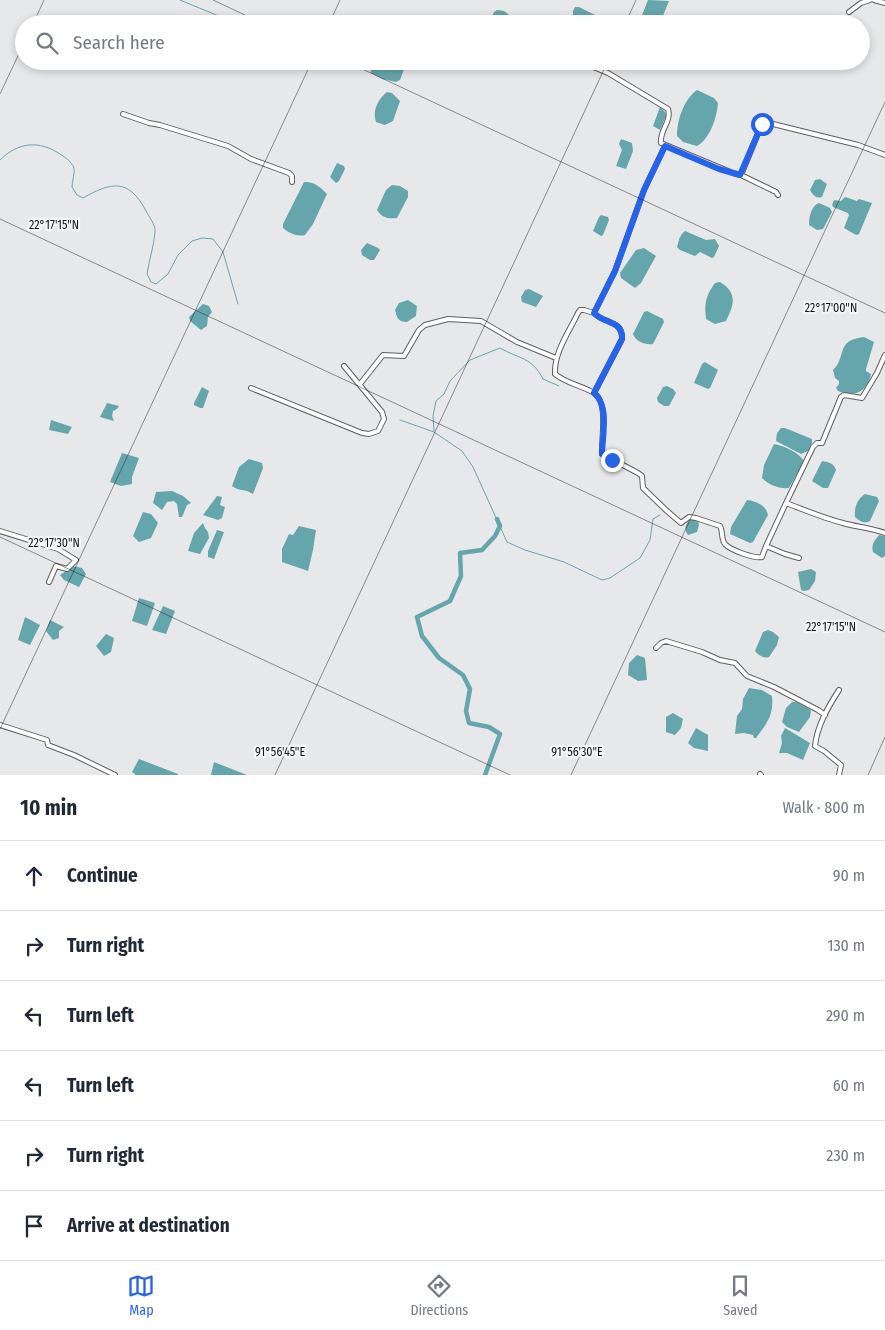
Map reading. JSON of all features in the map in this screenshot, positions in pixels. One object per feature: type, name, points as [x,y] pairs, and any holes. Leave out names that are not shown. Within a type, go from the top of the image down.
[{"type":"street","points":[[849,12],[861,3],[870,0]]},
{"type":"street","points":[[874,0],[885,4]]},
{"type":"street","points":[[600,70],[668,109],[670,113],[669,119],[660,139],[661,143],[665,146],[719,169],[740,175],[776,192],[778,195]]},
{"type":"street","points":[[123,114],[149,124],[160,125],[228,146],[251,159],[289,173],[292,176],[292,182]]},
{"type":"street","points":[[740,175],[762,124],[765,122],[858,145],[885,155]]},
{"type":"street","points":[[594,313],[615,271],[644,190],[665,146]]},
{"type":"street","points":[[594,393],[622,339],[622,333],[618,326],[598,317],[594,313],[580,310],[556,358],[555,374],[563,381],[594,393],[599,399],[604,424],[602,454],[642,476],[643,488],[681,523],[689,517],[720,526],[726,546],[752,557],[762,557],[814,447],[817,443],[822,442],[841,397],[844,394],[862,398],[885,355]]},
{"type":"street","points":[[360,384],[384,355],[404,356],[419,330],[425,325],[448,319],[482,321],[518,342],[556,358]]},
{"type":"street","points":[[251,388],[362,433],[369,434],[378,431],[384,420],[384,415],[344,366]]},
{"type":"street","points":[[786,503],[840,523],[862,528],[872,528],[885,533]]},
{"type":"street","points":[[0,531],[58,549],[76,560],[66,569],[56,566],[49,582]]},
{"type":"street","points":[[766,546],[799,558]]},
{"type":"street","points":[[656,648],[666,641],[702,652],[720,660],[735,663],[747,676],[774,687],[825,715]]},
{"type":"street","points":[[839,690],[828,707],[816,738],[815,746],[841,765],[840,775]]},
{"type":"street","points":[[0,724],[47,740],[48,745],[55,749],[74,755],[115,775]]},
{"type":"water","points":[[648,0],[669,1],[663,15],[642,15]]},
{"type":"water","points":[[575,7],[579,7],[595,15],[573,15]]},
{"type":"water","points":[[497,10],[504,11],[509,15],[493,15]]},
{"type":"water","points":[[370,70],[404,70],[400,80],[396,82],[383,79],[371,73]]},
{"type":"water","points":[[697,90],[714,98],[718,103],[712,127],[706,138],[697,146],[683,142],[677,136],[682,110],[688,99]]},
{"type":"water","points":[[387,92],[392,93],[400,101],[393,121],[385,125],[376,122],[375,110],[381,98]]},
{"type":"water","points":[[660,107],[666,116],[660,130],[653,126]]},
{"type":"water","points":[[621,139],[632,143],[633,151],[626,169],[616,166],[622,150],[619,144]]},
{"type":"water","points":[[337,163],[344,166],[345,169],[336,183],[330,177]]},
{"type":"water","points":[[820,179],[827,184],[822,197],[816,197],[810,190],[815,180]]},
{"type":"water","points":[[304,182],[311,182],[317,185],[327,194],[313,224],[305,235],[299,235],[285,230],[283,224]]},
{"type":"water","points":[[392,185],[400,186],[408,191],[408,197],[397,218],[381,215],[377,210],[386,190]]},
{"type":"water","points":[[845,197],[872,203],[859,234],[856,235],[844,228],[848,213],[832,205],[834,200],[841,201]]},
{"type":"water","points":[[819,203],[830,208],[832,212],[823,229],[817,230],[809,225],[809,222],[812,209]]},
{"type":"water","points":[[601,215],[608,217],[609,220],[601,236],[593,231]]},
{"type":"water","points":[[685,231],[706,240],[715,239],[719,246],[714,257],[712,258],[700,252],[695,256],[680,250],[677,247],[680,236]]},
{"type":"water","points":[[367,243],[380,250],[374,260],[370,260],[362,255],[361,250]]},
{"type":"water","points":[[644,248],[656,256],[641,283],[635,288],[621,278],[620,273],[636,250]]},
{"type":"water","points":[[720,282],[730,290],[733,300],[726,321],[715,324],[706,319],[705,309],[712,287],[715,283]]},
{"type":"water","points":[[529,289],[543,296],[536,307],[522,302],[521,297],[525,290]]},
{"type":"water","points":[[408,300],[417,306],[416,316],[407,322],[397,317],[395,310],[399,303]]},
{"type":"water","points":[[203,304],[209,306],[212,312],[208,317],[207,326],[201,330],[190,321],[189,317]]},
{"type":"water","points":[[647,311],[663,319],[664,322],[653,344],[641,342],[633,334],[644,312]]},
{"type":"water","points":[[864,337],[874,342],[866,369],[871,374],[867,385],[855,393],[850,394],[838,391],[836,388],[839,381],[835,378],[833,370],[840,360],[845,345],[855,339]]},
{"type":"water","points":[[705,362],[718,370],[708,389],[694,383],[702,364]]},
{"type":"water","points":[[667,386],[676,393],[669,406],[664,406],[658,402],[657,398],[663,387]]},
{"type":"water","points":[[202,387],[209,391],[203,408],[200,408],[194,405],[194,403]]},
{"type":"water","points":[[107,403],[119,406],[113,411],[114,421],[100,417]]},
{"type":"water","points":[[51,420],[72,427],[68,434],[49,430]]},
{"type":"water","points":[[781,428],[812,439],[808,451],[801,454],[776,441],[777,433]]},
{"type":"water","points":[[774,444],[791,450],[804,461],[789,488],[774,486],[762,478],[764,465]]},
{"type":"water","points":[[122,453],[139,458],[132,477],[132,484],[121,486],[110,482]]},
{"type":"water","points":[[249,459],[262,463],[263,468],[253,494],[232,486],[239,467]]},
{"type":"water","points":[[822,461],[829,462],[836,470],[828,488],[823,488],[812,481]]},
{"type":"water","points":[[172,491],[183,496],[191,503],[187,505],[182,517],[179,517],[177,504],[174,501],[167,502],[162,510],[153,503],[156,492]]},
{"type":"water","points":[[865,494],[877,497],[879,501],[868,522],[861,521],[855,517],[858,501]]},
{"type":"water","points":[[217,496],[222,497],[220,505],[225,507],[222,518],[218,520],[203,515]]},
{"type":"water","points":[[747,500],[760,504],[768,515],[753,542],[750,543],[730,534],[731,527]]},
{"type":"water","points":[[143,512],[151,514],[158,523],[151,538],[139,542],[133,536]]},
{"type":"water","points":[[691,519],[698,521],[699,525],[697,532],[688,535],[686,526]]},
{"type":"water","points":[[203,523],[209,538],[200,554],[188,551],[194,533]]},
{"type":"water","points":[[299,526],[316,530],[308,571],[282,562],[282,549],[289,534],[293,535]]},
{"type":"water","points":[[217,530],[224,532],[214,559],[208,557],[208,551]]},
{"type":"water","points":[[879,535],[885,536],[885,556],[882,558],[872,550],[873,543]]},
{"type":"water","points":[[73,566],[82,568],[86,574],[79,587],[64,580],[60,575]]},
{"type":"water","points":[[811,569],[816,572],[815,581],[809,590],[803,591],[801,590],[798,572]]},
{"type":"water","points":[[139,598],[155,603],[147,626],[132,621]]},
{"type":"water","points":[[163,606],[175,611],[166,634],[152,630]]},
{"type":"water","points":[[25,617],[40,625],[30,645],[18,640]]},
{"type":"water","points":[[50,620],[64,627],[59,631],[59,638],[53,640],[46,631]]},
{"type":"water","points":[[768,630],[779,637],[777,645],[769,657],[765,657],[755,651],[763,632]]},
{"type":"water","points":[[106,634],[114,638],[111,652],[104,656],[96,646]]},
{"type":"water","points":[[637,655],[645,658],[647,680],[638,681],[628,675],[629,663]]},
{"type":"water","points":[[749,688],[762,690],[772,696],[771,714],[756,738],[753,735],[744,733],[735,734],[737,716],[742,709],[743,699]]},
{"type":"water","points":[[792,702],[796,702],[811,710],[810,717],[799,732],[787,727],[782,722],[786,708]]},
{"type":"water","points":[[673,713],[683,719],[681,728],[675,735],[666,732],[666,717]]},
{"type":"water","points":[[696,728],[708,735],[708,751],[694,748],[688,743]]},
{"type":"water","points":[[785,728],[810,743],[803,760],[787,753],[779,753],[782,743],[781,736]]},
{"type":"water","points":[[139,759],[178,775],[136,775],[132,772]]},
{"type":"water","points":[[214,762],[247,775],[211,775]]},
{"type":"waterway","points":[[180,0],[216,15]]},
{"type":"waterway","points":[[0,160],[21,146],[44,146],[60,154],[71,163],[74,168],[72,187],[77,195],[83,198],[111,186],[126,188],[133,193],[140,200],[155,229],[147,274],[151,282],[156,284],[168,274],[178,255],[192,241],[202,238],[213,239],[223,252],[238,304]]},
{"type":"waterway","points":[[434,431],[433,416],[436,401],[444,394],[450,381],[470,360],[500,348],[530,362],[543,379],[559,386]]},
{"type":"waterway","points":[[400,420],[434,432],[462,451],[473,467],[507,542],[525,550],[564,562],[602,580],[610,578],[640,558],[650,540],[653,519],[660,515]]},
{"type":"waterway","points":[[485,775],[500,734],[489,727],[469,723],[466,711],[470,689],[463,675],[439,658],[422,636],[417,617],[450,601],[461,576],[460,553],[482,550],[495,536],[500,526],[497,519]]},
{"type":"route","points":[[612,460],[602,454],[604,424],[599,399],[594,393],[622,339],[622,330],[594,313],[615,271],[644,190],[665,146],[719,169],[740,175],[762,124]]}]
